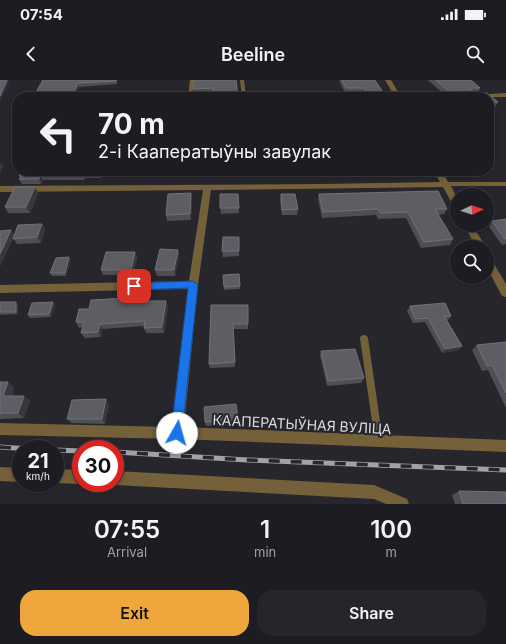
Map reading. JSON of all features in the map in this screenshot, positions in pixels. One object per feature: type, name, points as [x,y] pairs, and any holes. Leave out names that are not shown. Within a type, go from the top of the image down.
[{"type":"street","points":[[388,80],[395,92]]},
{"type":"street","points":[[494,96],[506,95]]},
{"type":"street","points":[[441,176],[450,191]]},
{"type":"street","points":[[0,189],[323,188],[446,184],[506,184]]},
{"type":"street","points":[[177,433],[193,285],[207,188]]},
{"type":"street","points":[[494,272],[506,293]]},
{"type":"street","points":[[0,289],[193,285]]},
{"type":"street","name":"КААПЕРАТЫЎНАЯ ВУЛІЦА","points":[[0,429],[177,433],[506,446]]},
{"type":"street","points":[[0,474],[12,475]]},
{"type":"street","points":[[124,478],[374,492],[402,504]]},
{"type":"lane","points":[[191,92],[192,80]]},
{"type":"lane","points":[[242,80],[243,92]]},
{"type":"lane","points":[[364,338],[379,442]]},
{"type":"building","points":[[0,80],[7,80],[0,96]]},
{"type":"building","points":[[43,80],[116,80],[78,83],[74,92],[36,92]]},
{"type":"building","points":[[194,80],[236,80],[237,92],[213,92],[213,88],[193,89]]},
{"type":"building","points":[[342,80],[375,80],[383,92],[366,92],[364,88],[346,88]]},
{"type":"building","points":[[436,80],[471,80],[480,88],[472,88],[470,92],[449,92]]},
{"type":"building","points":[[21,176],[40,176],[39,179],[19,179]]},
{"type":"building","points":[[15,187],[35,187],[26,207],[5,207]]},
{"type":"building","points":[[438,191],[447,209],[435,209],[453,239],[424,242],[408,212],[380,213],[378,209],[323,212],[319,194]]},
{"type":"building","points":[[191,193],[190,214],[166,215],[168,194]]},
{"type":"building","points":[[220,194],[238,194],[239,208],[220,208]]},
{"type":"building","points":[[281,194],[295,194],[298,209],[282,210]]},
{"type":"building","points":[[506,219],[506,239],[494,224],[494,221]]},
{"type":"building","points":[[42,224],[37,237],[13,239],[18,225]]},
{"type":"building","points":[[11,230],[0,254],[0,231]]},
{"type":"building","points":[[223,237],[239,237],[239,251],[222,251]]},
{"type":"building","points":[[160,249],[178,250],[174,270],[155,270]]},
{"type":"building","points":[[106,252],[135,252],[131,270],[101,270]]},
{"type":"building","points":[[69,257],[65,273],[50,273],[56,258]]},
{"type":"building","points":[[239,274],[240,286],[224,287],[223,275]]},
{"type":"building","points":[[127,298],[127,301],[166,301],[162,327],[144,328],[145,321],[100,324],[98,332],[81,333],[84,322],[76,322],[79,309],[89,309],[91,300]]},
{"type":"building","points":[[0,302],[16,302],[16,312],[0,312]]},
{"type":"building","points":[[53,302],[49,314],[28,315],[32,303]]},
{"type":"building","points":[[445,303],[451,316],[444,316],[462,346],[445,349],[428,318],[415,319],[410,306]]},
{"type":"building","points":[[211,305],[248,305],[248,324],[233,324],[235,362],[209,364]]},
{"type":"building","points":[[506,342],[506,393],[492,365],[487,366],[477,345]]},
{"type":"building","points":[[355,349],[364,378],[328,381],[321,351]]},
{"type":"building","points":[[0,382],[8,382],[3,396],[24,396],[18,413],[0,413]]},
{"type":"building","points":[[106,399],[102,419],[67,419],[72,400]]},
{"type":"building","points":[[236,404],[238,420],[205,422],[204,407]]},
{"type":"building","points":[[459,491],[506,492],[506,504],[463,504]]},
{"type":"railway","points":[[0,447],[12,448]]},
{"type":"railway","points":[[64,450],[72,451]]},
{"type":"railway","points":[[124,453],[247,460],[506,470]]},
{"type":"route","points":[[134,286],[193,285],[177,433]]}]
